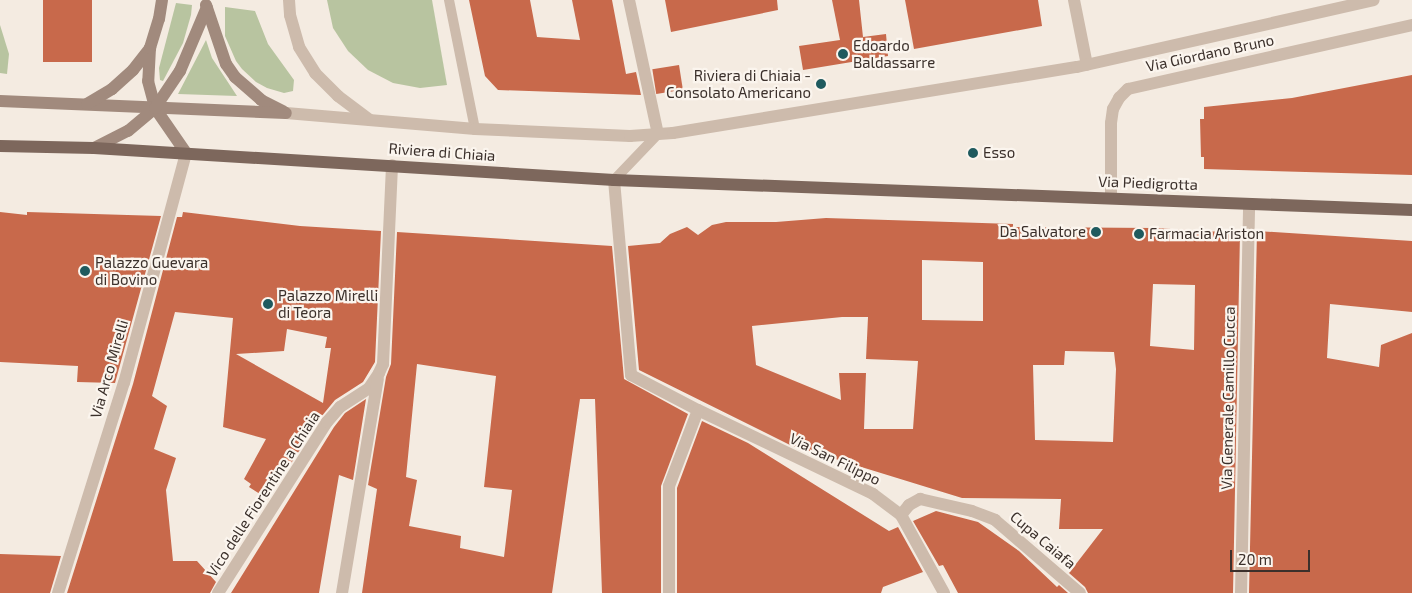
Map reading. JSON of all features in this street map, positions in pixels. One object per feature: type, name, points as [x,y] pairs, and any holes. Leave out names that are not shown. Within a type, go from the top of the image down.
[{"type":"main road","name":"Riviera di Chiaia","points":[[0,146],[94,148],[186,153],[614,180],[882,189]]},
{"type":"main road","name":"Via Piedigrotta","points":[[882,189],[1412,210]]},
{"type":"street","points":[[162,0],[160,19],[150,48],[148,81],[156,108],[186,153]]},
{"type":"street","points":[[289,0],[290,14],[299,47],[315,74],[338,96],[370,120]]},
{"type":"street","points":[[630,0],[658,134]]},
{"type":"street","points":[[1074,0],[1087,65]]},
{"type":"street","points":[[0,101],[286,113],[475,129],[630,136],[658,134],[1087,65],[1374,0]]},
{"type":"street","points":[[206,4],[226,64],[235,77],[261,100],[286,113]]},
{"type":"street","points":[[94,148],[128,131],[156,108],[180,71],[206,4]]},
{"type":"street","name":"Via Giordano Bruno","points":[[1111,198],[1113,109],[1119,98],[1128,89],[1412,25]]},
{"type":"street","points":[[87,104],[112,89],[132,70],[150,48]]},
{"type":"street","name":"Via Arco Mirelli","points":[[58,593],[124,383],[186,153]]},
{"type":"street","points":[[342,593],[382,364],[392,165]]},
{"type":"street","name":"Via San Filippo","points":[[614,180],[630,372],[642,382],[873,494],[901,515],[944,593]]},
{"type":"street","name":"Via Generale Camillo Cucca","points":[[1241,593],[1249,204]]},
{"type":"street","name":"Vico delle Fiorentine a Chiaia","points":[[218,593],[327,422],[340,407],[369,388],[380,372]]},
{"type":"street","points":[[669,593],[669,486],[698,410]]},
{"type":"street","name":"Cupa Caiafa","points":[[901,515],[908,505],[920,499],[972,511],[995,520],[1080,593]]},
{"type":"lane","points":[[449,0],[475,129]]},
{"type":"lane","points":[[614,180],[658,134]]},
{"type":"green space","points":[[327,0],[432,0],[447,85],[420,88],[393,83],[368,70],[348,51],[333,28]]},
{"type":"green space","points":[[176,3],[192,5],[191,15],[183,43],[163,81],[160,80],[159,68]]},
{"type":"green space","points":[[225,7],[255,11],[268,44],[294,80],[293,91],[284,93],[267,88],[256,82],[242,69],[236,61],[225,36]]},
{"type":"green space","points":[[0,25],[9,54],[7,74],[0,73]]},
{"type":"green space","points":[[206,40],[212,58],[237,96],[178,94]]},
{"type":"building","points":[[43,0],[92,0],[92,62],[43,62]]},
{"type":"building","points":[[469,0],[530,0],[537,37],[580,40],[572,0],[612,0],[626,74],[636,72],[641,95],[498,90],[485,76]]},
{"type":"building","points":[[665,0],[777,0],[778,10],[671,32]]},
{"type":"building","points":[[832,0],[859,0],[863,37],[886,34],[888,56],[803,70],[799,46],[840,40]]},
{"type":"building","points":[[905,0],[1038,0],[1042,26],[914,49]]},
{"type":"building","points":[[679,65],[683,90],[656,94],[652,69]]},
{"type":"building","points":[[1412,75],[1412,175],[1204,169],[1204,157],[1201,157],[1200,119],[1204,119],[1204,107],[1292,98]]},
{"type":"building","name":"Palazzo Guevara di Bovino","points":[[0,212],[27,215],[27,212],[161,216],[115,383],[77,382],[78,366],[0,362]]},
{"type":"building","points":[[183,212],[300,226],[381,231],[375,362],[363,382],[335,400],[321,417],[268,499],[249,487],[251,484],[244,479],[266,439],[223,427],[233,318],[175,312],[152,396],[167,406],[154,449],[176,458],[166,490],[173,561],[197,561],[216,582],[210,593],[67,593],[133,384],[177,217],[182,217]],"holes":[[[287,329],[327,337],[325,348],[331,348],[323,403],[236,354],[284,351]]]},
{"type":"building","points":[[826,218],[1013,224],[1013,227],[1154,228],[1240,233],[1233,593],[1088,593],[1085,587],[1069,573],[1103,529],[1059,529],[1061,499],[962,498],[790,445],[639,370],[628,246],[660,243],[670,234],[687,227],[698,235],[712,225],[726,222],[776,222]],"holes":[[[922,260],[983,262],[983,321],[922,320]],[[1153,284],[1195,285],[1194,350],[1150,346]],[[842,317],[868,317],[866,359],[918,361],[913,429],[864,429],[866,373],[839,373],[841,400],[756,365],[752,326]],[[1065,351],[1114,352],[1116,369],[1113,442],[1035,440],[1033,365],[1064,365]]]},
{"type":"building","points":[[1257,231],[1412,241],[1412,312],[1330,304],[1327,358],[1379,367],[1381,345],[1412,333],[1412,593],[1249,593]]},
{"type":"building","points":[[397,232],[612,246],[624,379],[688,414],[661,486],[661,593],[602,593],[595,399],[580,399],[552,593],[362,593],[377,489],[368,485],[386,377],[391,364]],"holes":[[[417,364],[496,376],[484,487],[512,490],[504,557],[460,548],[461,536],[409,526],[417,480],[406,477]]]},
{"type":"building","points":[[366,399],[353,480],[339,475],[319,593],[231,593],[334,427],[345,413]]},
{"type":"building","points":[[702,421],[748,443],[889,531],[898,527],[923,572],[883,587],[881,593],[677,593],[677,488]]},
{"type":"building","points":[[936,511],[978,522],[1019,551],[1057,587],[1059,585],[1068,593],[958,593],[943,565],[939,566],[913,521]]},
{"type":"building","points":[[0,554],[61,556],[50,593],[0,593]]},
{"type":"place","name":"Edoardo Baldassarre","points":[[843,54]]},
{"type":"place","name":"Riviera di Chiaia - Consolato Americano","points":[[821,84]]},
{"type":"place","name":"Esso","points":[[973,153]]},
{"type":"place","name":"Da Salvatore","points":[[1096,232]]},
{"type":"place","name":"Farmacia Ariston","points":[[1139,234]]},
{"type":"place","name":"Palazzo Guevara di Bovino","points":[[85,271]]},
{"type":"place","name":"Palazzo Mirelli di Teora","points":[[268,304]]}]
